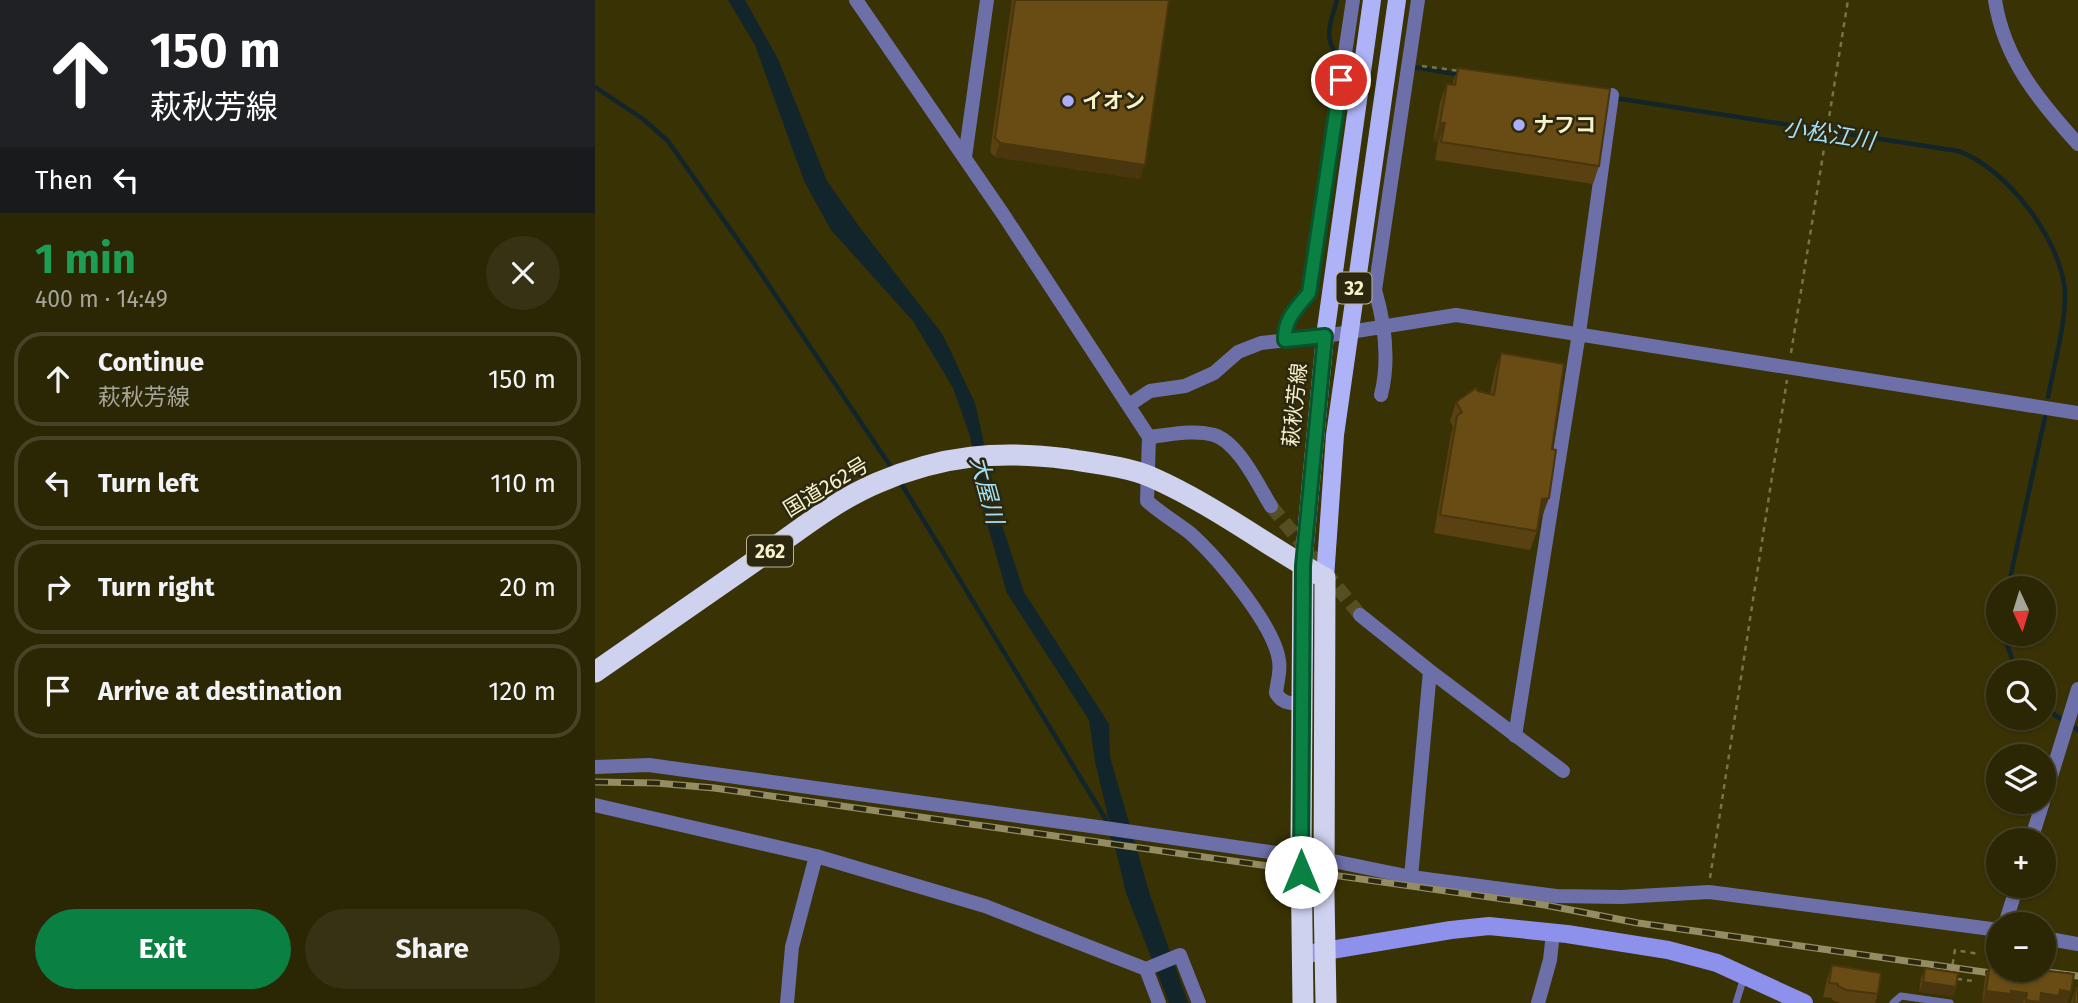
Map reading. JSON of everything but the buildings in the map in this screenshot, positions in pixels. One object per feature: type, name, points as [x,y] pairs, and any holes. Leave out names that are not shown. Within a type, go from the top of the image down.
[{"type":"highway","name":"国道262号","points":[[595,672],[832,508],[875,483],[917,468],[958,458],[997,454],[1042,456],[1087,462],[1149,476],[1201,502],[1325,578]]},
{"type":"highway","points":[[1303,566],[1303,1003]]},
{"type":"highway","points":[[1325,578],[1326,1003]]},
{"type":"main road","name":"萩秋芳線","points":[[1303,566],[1325,336],[1372,0]]},
{"type":"main road","name":"萩秋芳線","points":[[1325,578],[1335,435],[1397,0]]},
{"type":"street","points":[[856,0],[965,157],[1149,437],[1147,501],[1189,533],[1243,592],[1276,647],[1280,671],[1276,693],[1285,703],[1302,704]]},
{"type":"street","points":[[965,157],[988,0]]},
{"type":"street","points":[[1285,340],[1287,319],[1309,293],[1353,0]]},
{"type":"street","points":[[1381,395],[1385,378],[1385,326],[1375,290],[1418,0]]},
{"type":"street","points":[[1995,0],[2004,39],[2017,67],[2035,94],[2078,144]]},
{"type":"street","points":[[1515,736],[1579,333],[1612,94]]},
{"type":"street","points":[[1129,405],[1150,391],[1185,386],[1214,373],[1238,352],[1261,343],[1325,336],[1456,315],[2078,413]]},
{"type":"street","points":[[1149,437],[1196,433],[1214,435],[1227,442],[1237,452],[1271,506]]},
{"type":"street","points":[[1360,615],[1563,771]]},
{"type":"street","points":[[1411,877],[1430,671],[1426,668]]},
{"type":"street","points":[[2056,761],[2078,689]]},
{"type":"street","points":[[595,767],[649,765],[1338,862],[1411,877],[1556,895],[1621,897],[1709,892],[1986,928]]},
{"type":"street","points":[[595,805],[816,856],[985,906],[1149,969],[1180,955],[1199,1003]]},
{"type":"street","points":[[787,1003],[792,947],[816,856]]},
{"type":"street","points":[[1301,955],[1489,926],[1668,950],[1717,963],[1804,1003]]},
{"type":"street","points":[[1538,1003],[1550,960],[1553,933]]},
{"type":"street","points":[[2056,940],[2078,944]]},
{"type":"street","points":[[1149,969],[1159,1003]]},
{"type":"lane","points":[[1737,1003],[1745,975]]},
{"type":"lane","points":[[1893,1003],[1901,996],[1950,1003]]},
{"type":"path","points":[[1709,892],[1714,843],[1849,0]]},
{"type":"path","points":[[1409,64],[1463,72]]},
{"type":"path","points":[[1974,981],[1951,978],[1955,950],[1979,954]]},
{"type":"water","name":"大屋川","points":[[728,0],[745,0],[778,59],[827,181],[943,335],[975,403],[1002,525],[1024,592],[1109,724],[1110,757],[1150,895],[1188,1003],[1169,1003],[1126,893],[1095,761],[1089,720],[1007,593],[984,513],[970,436],[953,388],[913,321],[831,230],[804,181],[755,45]]},
{"type":"waterway","name":"小松江川","points":[[1337,0],[1329,35],[1332,48],[1337,54]]},
{"type":"waterway","name":"小松江川","points":[[1414,67],[1461,75]]},
{"type":"waterway","points":[[595,87],[643,119],[668,141],[754,263],[893,470]]},
{"type":"waterway","name":"小松江川","points":[[1615,98],[1958,151],[1994,172],[2028,208],[2042,229],[2061,271],[2065,291],[2064,316],[2048,397]]},
{"type":"waterway","name":"小松江川","points":[[2011,576],[2045,417]]},
{"type":"waterway","points":[[899,480],[1105,818],[1116,846]]},
{"type":"waterway","name":"小松江川","points":[[2007,646],[2013,660]]},
{"type":"waterway","name":"小松江川","points":[[2056,716],[2078,730]]},
{"type":"tunnel","points":[[1271,506],[1360,615]]},
{"type":"railway","points":[[595,782],[714,788],[1545,905],[1638,923],[1986,972]]},
{"type":"railway","points":[[2056,973],[2078,976]]},
{"type":"place","name":"イオン","points":[[1068,101]]},
{"type":"place","name":"ナフコ","points":[[1519,125]]},
{"type":"route","points":[[1301,872],[1303,566],[1325,336],[1285,340],[1285,328],[1287,319],[1309,293],[1341,80]]}]
